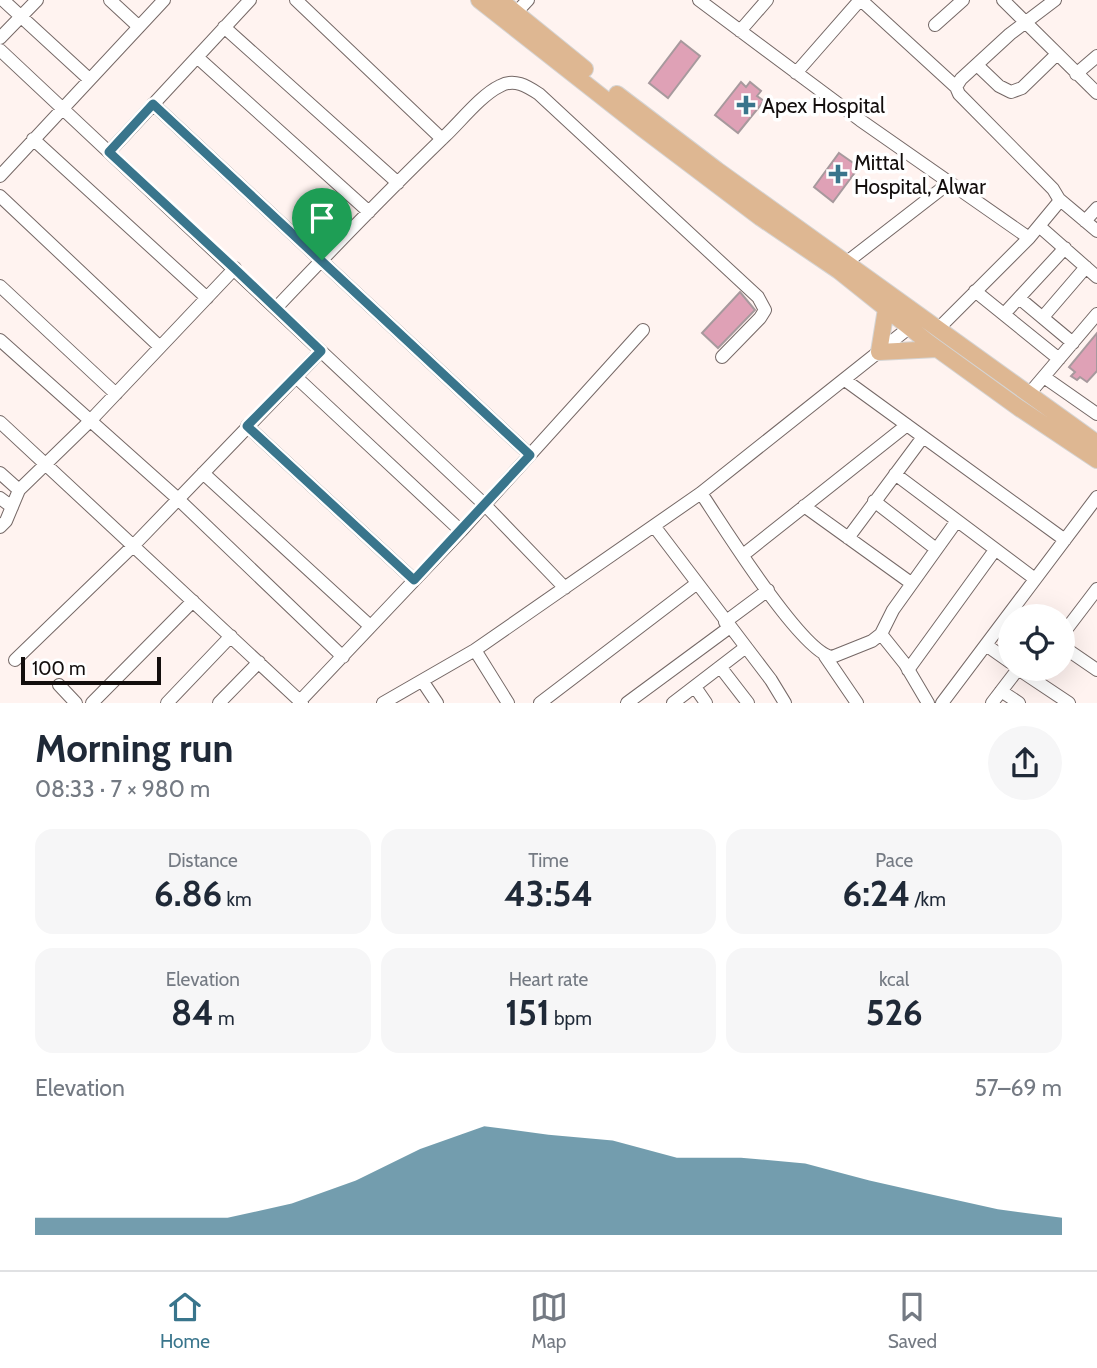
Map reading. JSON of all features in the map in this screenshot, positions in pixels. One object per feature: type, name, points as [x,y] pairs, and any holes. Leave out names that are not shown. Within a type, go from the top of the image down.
[{"type":"main road","points":[[479,0],[512,18],[847,262],[916,322],[937,349],[1097,460]]},
{"type":"main road","points":[[500,0],[512,18],[643,129],[761,218],[839,271],[886,309],[916,322],[939,328],[1097,443]]},
{"type":"main road","points":[[886,309],[879,352],[937,349]]},
{"type":"street","points":[[3,0],[89,79]]},
{"type":"street","points":[[0,38],[37,0]]},
{"type":"street","points":[[110,0],[138,26]]},
{"type":"street","points":[[0,176],[164,0]]},
{"type":"street","points":[[109,152],[250,0]]},
{"type":"street","points":[[296,0],[442,139]]},
{"type":"street","points":[[512,18],[528,0]]},
{"type":"street","points":[[699,0],[796,73],[1029,238]]},
{"type":"street","points":[[740,31],[767,0]]},
{"type":"street","points":[[796,73],[860,0],[956,87],[959,94],[1054,189],[1059,199],[1097,231]]},
{"type":"street","points":[[935,24],[963,0]]},
{"type":"street","points":[[1003,0],[1023,23],[1097,93]]},
{"type":"street","points":[[956,87],[961,79],[1023,23],[1055,0]]},
{"type":"street","points":[[224,27],[398,183]]},
{"type":"street","points":[[0,50],[485,505],[565,588]]},
{"type":"street","points":[[977,65],[999,86],[1011,92],[1022,88],[1056,55]]},
{"type":"street","points":[[1076,74],[1097,56]]},
{"type":"street","points":[[197,57],[369,212]]},
{"type":"street","points":[[276,308],[442,139],[499,86],[513,82],[526,85],[539,94],[740,278],[763,304],[765,310],[760,318],[722,357]]},
{"type":"street","points":[[153,104],[530,455]]},
{"type":"street","points":[[33,139],[207,298]]},
{"type":"street","points":[[847,262],[949,183]]},
{"type":"street","points":[[0,196],[160,347]]},
{"type":"street","points":[[939,328],[1029,238],[1059,199]]},
{"type":"street","points":[[1084,220],[1097,208]]},
{"type":"street","points":[[1039,226],[1097,277]]},
{"type":"street","points":[[1004,314],[1065,248]]},
{"type":"street","points":[[1043,317],[1086,267]]},
{"type":"street","points":[[0,527],[6,521],[19,490],[90,421],[234,268]]},
{"type":"street","points":[[0,286],[116,394]]},
{"type":"street","points":[[975,291],[1059,359]]},
{"type":"street","points":[[1019,298],[1073,343]]},
{"type":"street","points":[[1029,394],[1097,314]]},
{"type":"street","points":[[383,703],[475,650],[654,527],[701,493],[916,322]]},
{"type":"street","points":[[0,422],[301,702],[485,505],[643,330]]},
{"type":"street","points":[[0,340],[177,498],[343,657]]},
{"type":"street","points":[[15,660],[133,546],[321,351]]},
{"type":"street","points":[[296,377],[461,531]]},
{"type":"street","points":[[1044,377],[1097,414]]},
{"type":"street","points":[[845,380],[1065,540]]},
{"type":"street","points":[[743,555],[906,425]]},
{"type":"street","points":[[247,426],[414,580]]},
{"type":"street","points":[[848,538],[923,437]]},
{"type":"street","points":[[203,472],[370,626]]},
{"type":"street","points":[[0,473],[19,490]]},
{"type":"street","points":[[895,474],[1035,579]]},
{"type":"street","points":[[701,493],[768,590],[811,645],[825,656],[857,703]]},
{"type":"street","points":[[1022,604],[1035,579],[1097,497]]},
{"type":"street","points":[[0,498],[12,507]]},
{"type":"street","points":[[874,501],[936,549]]},
{"type":"street","points":[[804,506],[911,583]]},
{"type":"street","points":[[825,656],[840,655],[872,641],[881,634],[887,618],[956,522]]},
{"type":"street","points":[[654,527],[746,647],[785,703]]},
{"type":"street","points":[[908,670],[996,550]]},
{"type":"street","points":[[540,703],[696,584]]},
{"type":"street","points":[[1075,618],[1097,589]]},
{"type":"street","points":[[627,703],[768,590]]},
{"type":"street","points":[[92,703],[193,601]]},
{"type":"street","points":[[942,703],[998,633]]},
{"type":"street","points":[[881,634],[928,703]]},
{"type":"street","points":[[167,703],[232,636]]},
{"type":"street","points":[[986,645],[998,654]]},
{"type":"street","points":[[673,703],[746,647]]},
{"type":"street","points":[[475,650],[508,703]]},
{"type":"street","points":[[1075,655],[1097,670]]},
{"type":"street","points":[[219,703],[259,662]]},
{"type":"street","points":[[721,668],[748,703]]},
{"type":"street","points":[[992,703],[1018,668],[1069,703]]},
{"type":"street","points":[[423,682],[437,703]]},
{"type":"street","points":[[58,685],[76,703]]},
{"type":"street","points":[[695,687],[706,703]]},
{"type":"street","points":[[1001,691],[1019,703]]},
{"type":"building","points":[[681,41],[700,56],[668,98],[649,83]]},
{"type":"building","points":[[741,82],[746,87],[750,82],[761,91],[757,96],[764,101],[738,133],[715,115]]},
{"type":"building","points":[[839,153],[859,167],[833,202],[814,187]]},
{"type":"building","points":[[740,292],[755,310],[718,348],[702,333]]},
{"type":"building","points":[[1097,333],[1097,371],[1087,382],[1080,377],[1077,380],[1071,376],[1075,372],[1069,367]]},
{"type":"place","name":"Apex Hospital","points":[[746,105]]},
{"type":"place","name":"Mittal Hospital, Alwar","points":[[838,174]]},
{"type":"route","points":[[153,104],[322,260],[530,455],[414,580],[247,426],[321,351],[109,152],[153,104]]}]
